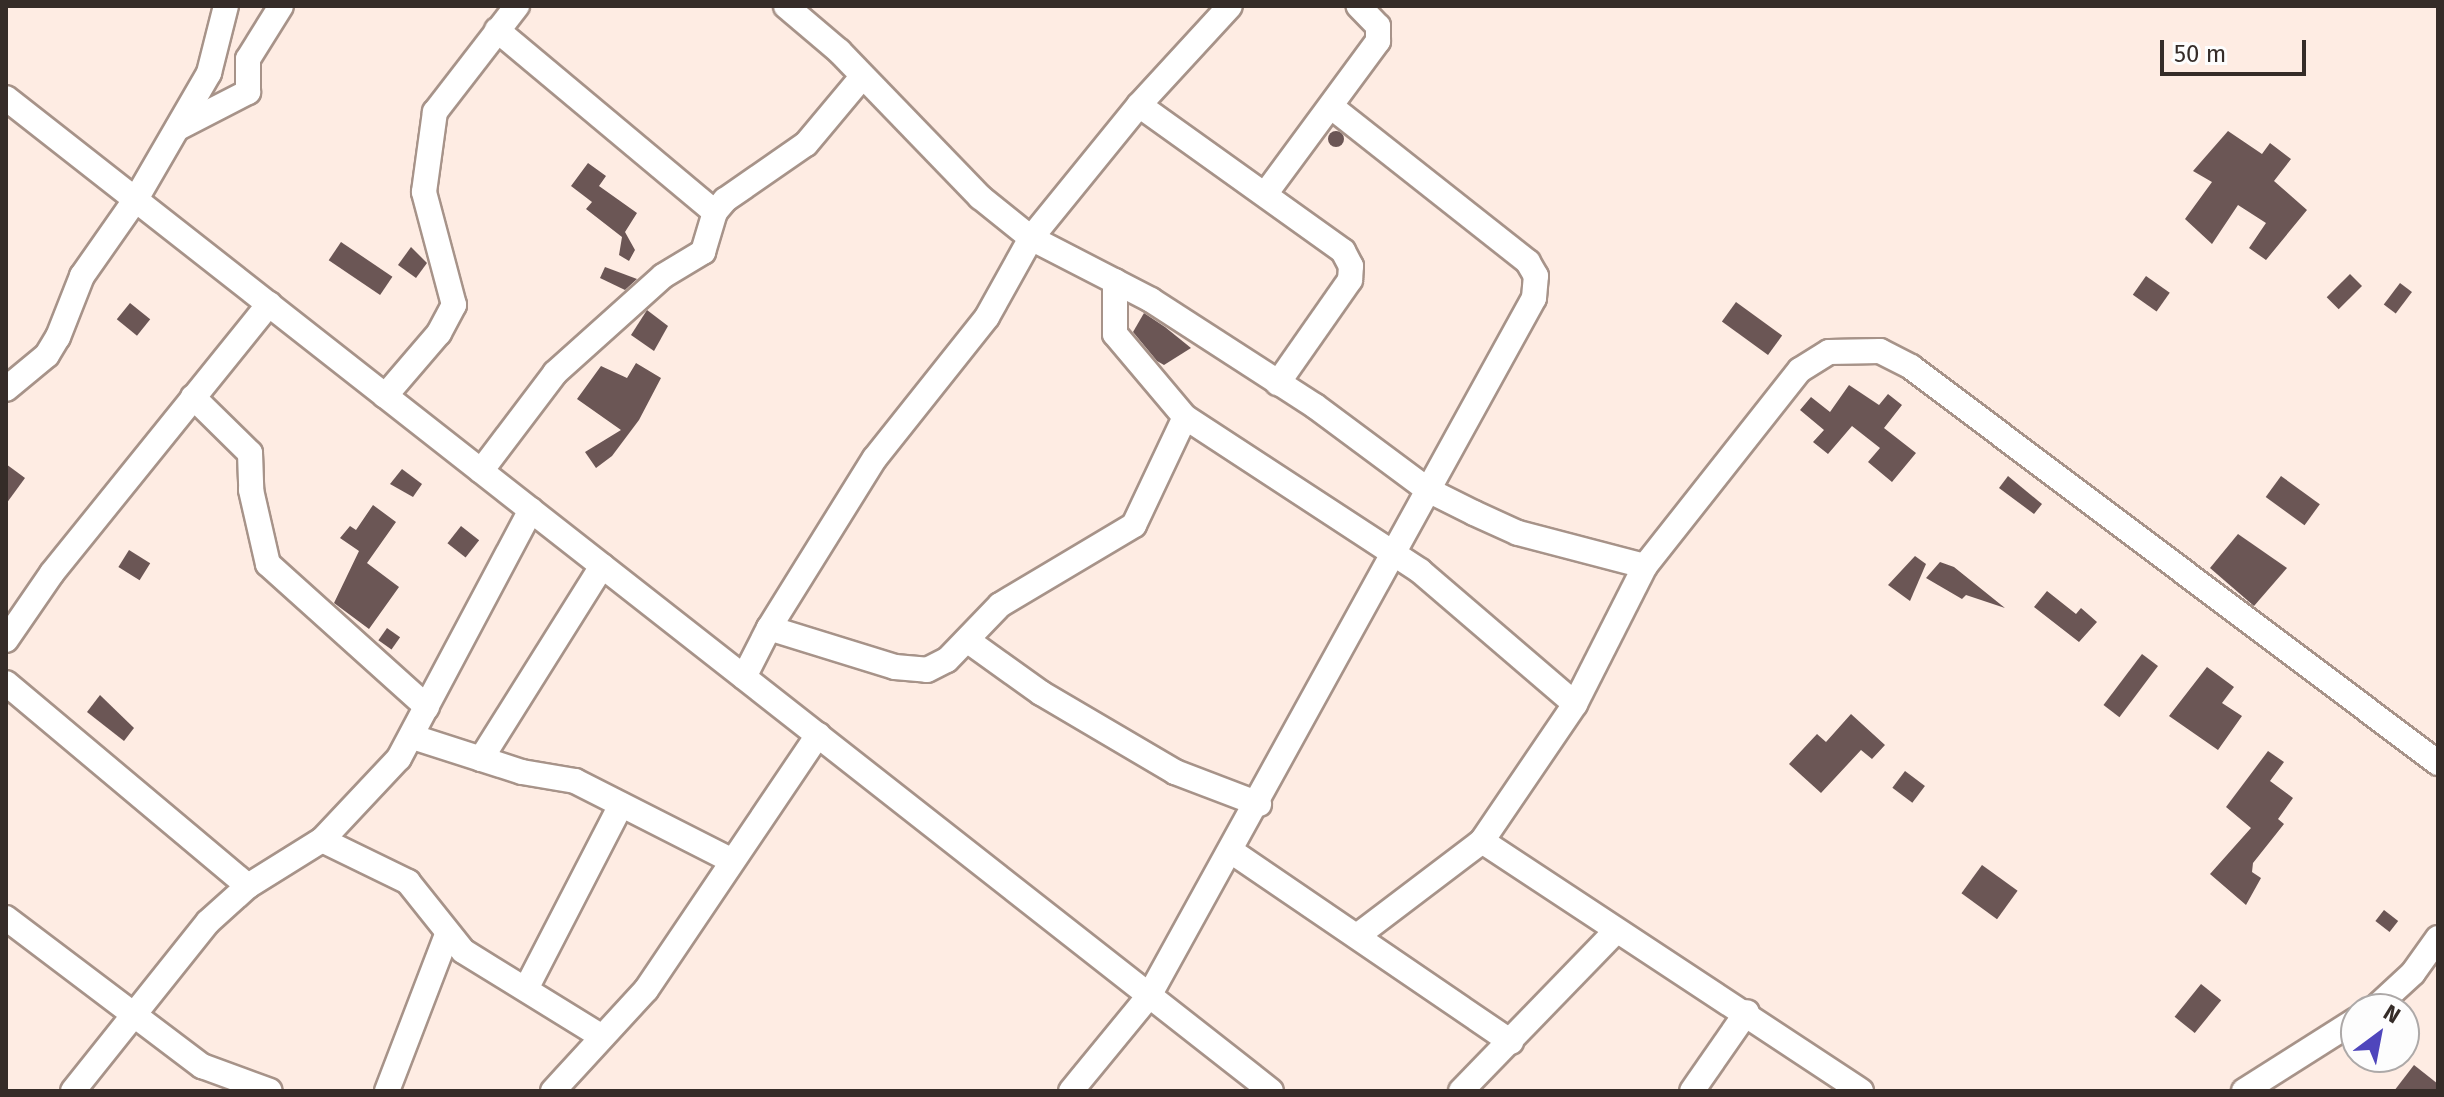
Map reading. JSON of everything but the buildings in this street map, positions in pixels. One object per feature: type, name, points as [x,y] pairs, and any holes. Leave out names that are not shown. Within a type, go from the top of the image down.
[{"type":"street","points":[[6,389],[47,355],[82,276],[136,199],[177,129],[209,73],[226,6]]},
{"type":"street","points":[[177,129],[248,92],[248,59],[281,6]]},
{"type":"street","points":[[385,396],[439,333],[454,305],[424,192],[435,112],[517,6]]},
{"type":"street","points":[[786,6],[862,77],[980,197],[1031,238],[1115,281],[1278,383],[1428,490],[1518,533],[1645,566]]},
{"type":"street","points":[[1266,193],[1378,41],[1378,26],[1359,6]]},
{"type":"street","points":[[744,677],[769,628],[875,458],[987,317],[1031,238],[1139,105],[1227,7]]},
{"type":"street","points":[[497,30],[715,212]]},
{"type":"street","points":[[481,471],[555,373],[663,276],[703,252],[715,212],[806,144],[862,77]]},
{"type":"street","points":[[6,98],[1271,1091]]},
{"type":"street","points":[[1139,105],[1343,251],[1351,266],[1350,280],[1278,383]]},
{"type":"street","points":[[1071,1091],[1149,996],[1259,804],[1391,552],[1534,298],[1536,276],[1528,262],[1332,107]]},
{"type":"street","points":[[1115,281],[1115,334],[1185,417],[1420,571],[1575,704]]},
{"type":"street","points":[[6,640],[52,573],[269,304]]},
{"type":"street","points":[[1357,936],[1482,841],[1575,704],[1645,566],[1800,370],[1829,352],[1880,351],[1911,367],[2438,763]]},
{"type":"street","points":[[193,397],[250,453],[251,490],[268,564],[427,707]]},
{"type":"street","points":[[769,628],[895,667],[927,670],[947,660],[1000,605],[1134,525],[1185,417]]},
{"type":"street","points":[[73,1091],[180,953],[248,886],[322,840],[413,737],[531,510]]},
{"type":"street","points":[[481,759],[602,566]]},
{"type":"street","points":[[967,640],[1041,693],[1175,772],[1259,804]]},
{"type":"street","points":[[6,683],[248,886]]},
{"type":"street","points":[[553,1091],[646,990],[818,735]]},
{"type":"street","points":[[413,737],[481,759],[575,781],[731,860]]},
{"type":"street","points":[[527,987],[621,805]]},
{"type":"street","points":[[322,840],[408,882],[447,935],[485,966],[527,987],[602,1037]]},
{"type":"street","points":[[1482,841],[1614,933],[1747,1012],[1861,1091]]},
{"type":"street","points":[[1231,851],[1511,1042]]},
{"type":"street","points":[[6,918],[202,1066],[270,1091]]},
{"type":"street","points":[[1461,1091],[1614,933]]},
{"type":"street","points":[[387,1091],[447,935]]},
{"type":"street","points":[[2391,993],[2413,973],[2438,938]]},
{"type":"street","points":[[1692,1091],[1747,1012]]},
{"type":"street","points":[[2244,1091],[2340,1030]]}]
